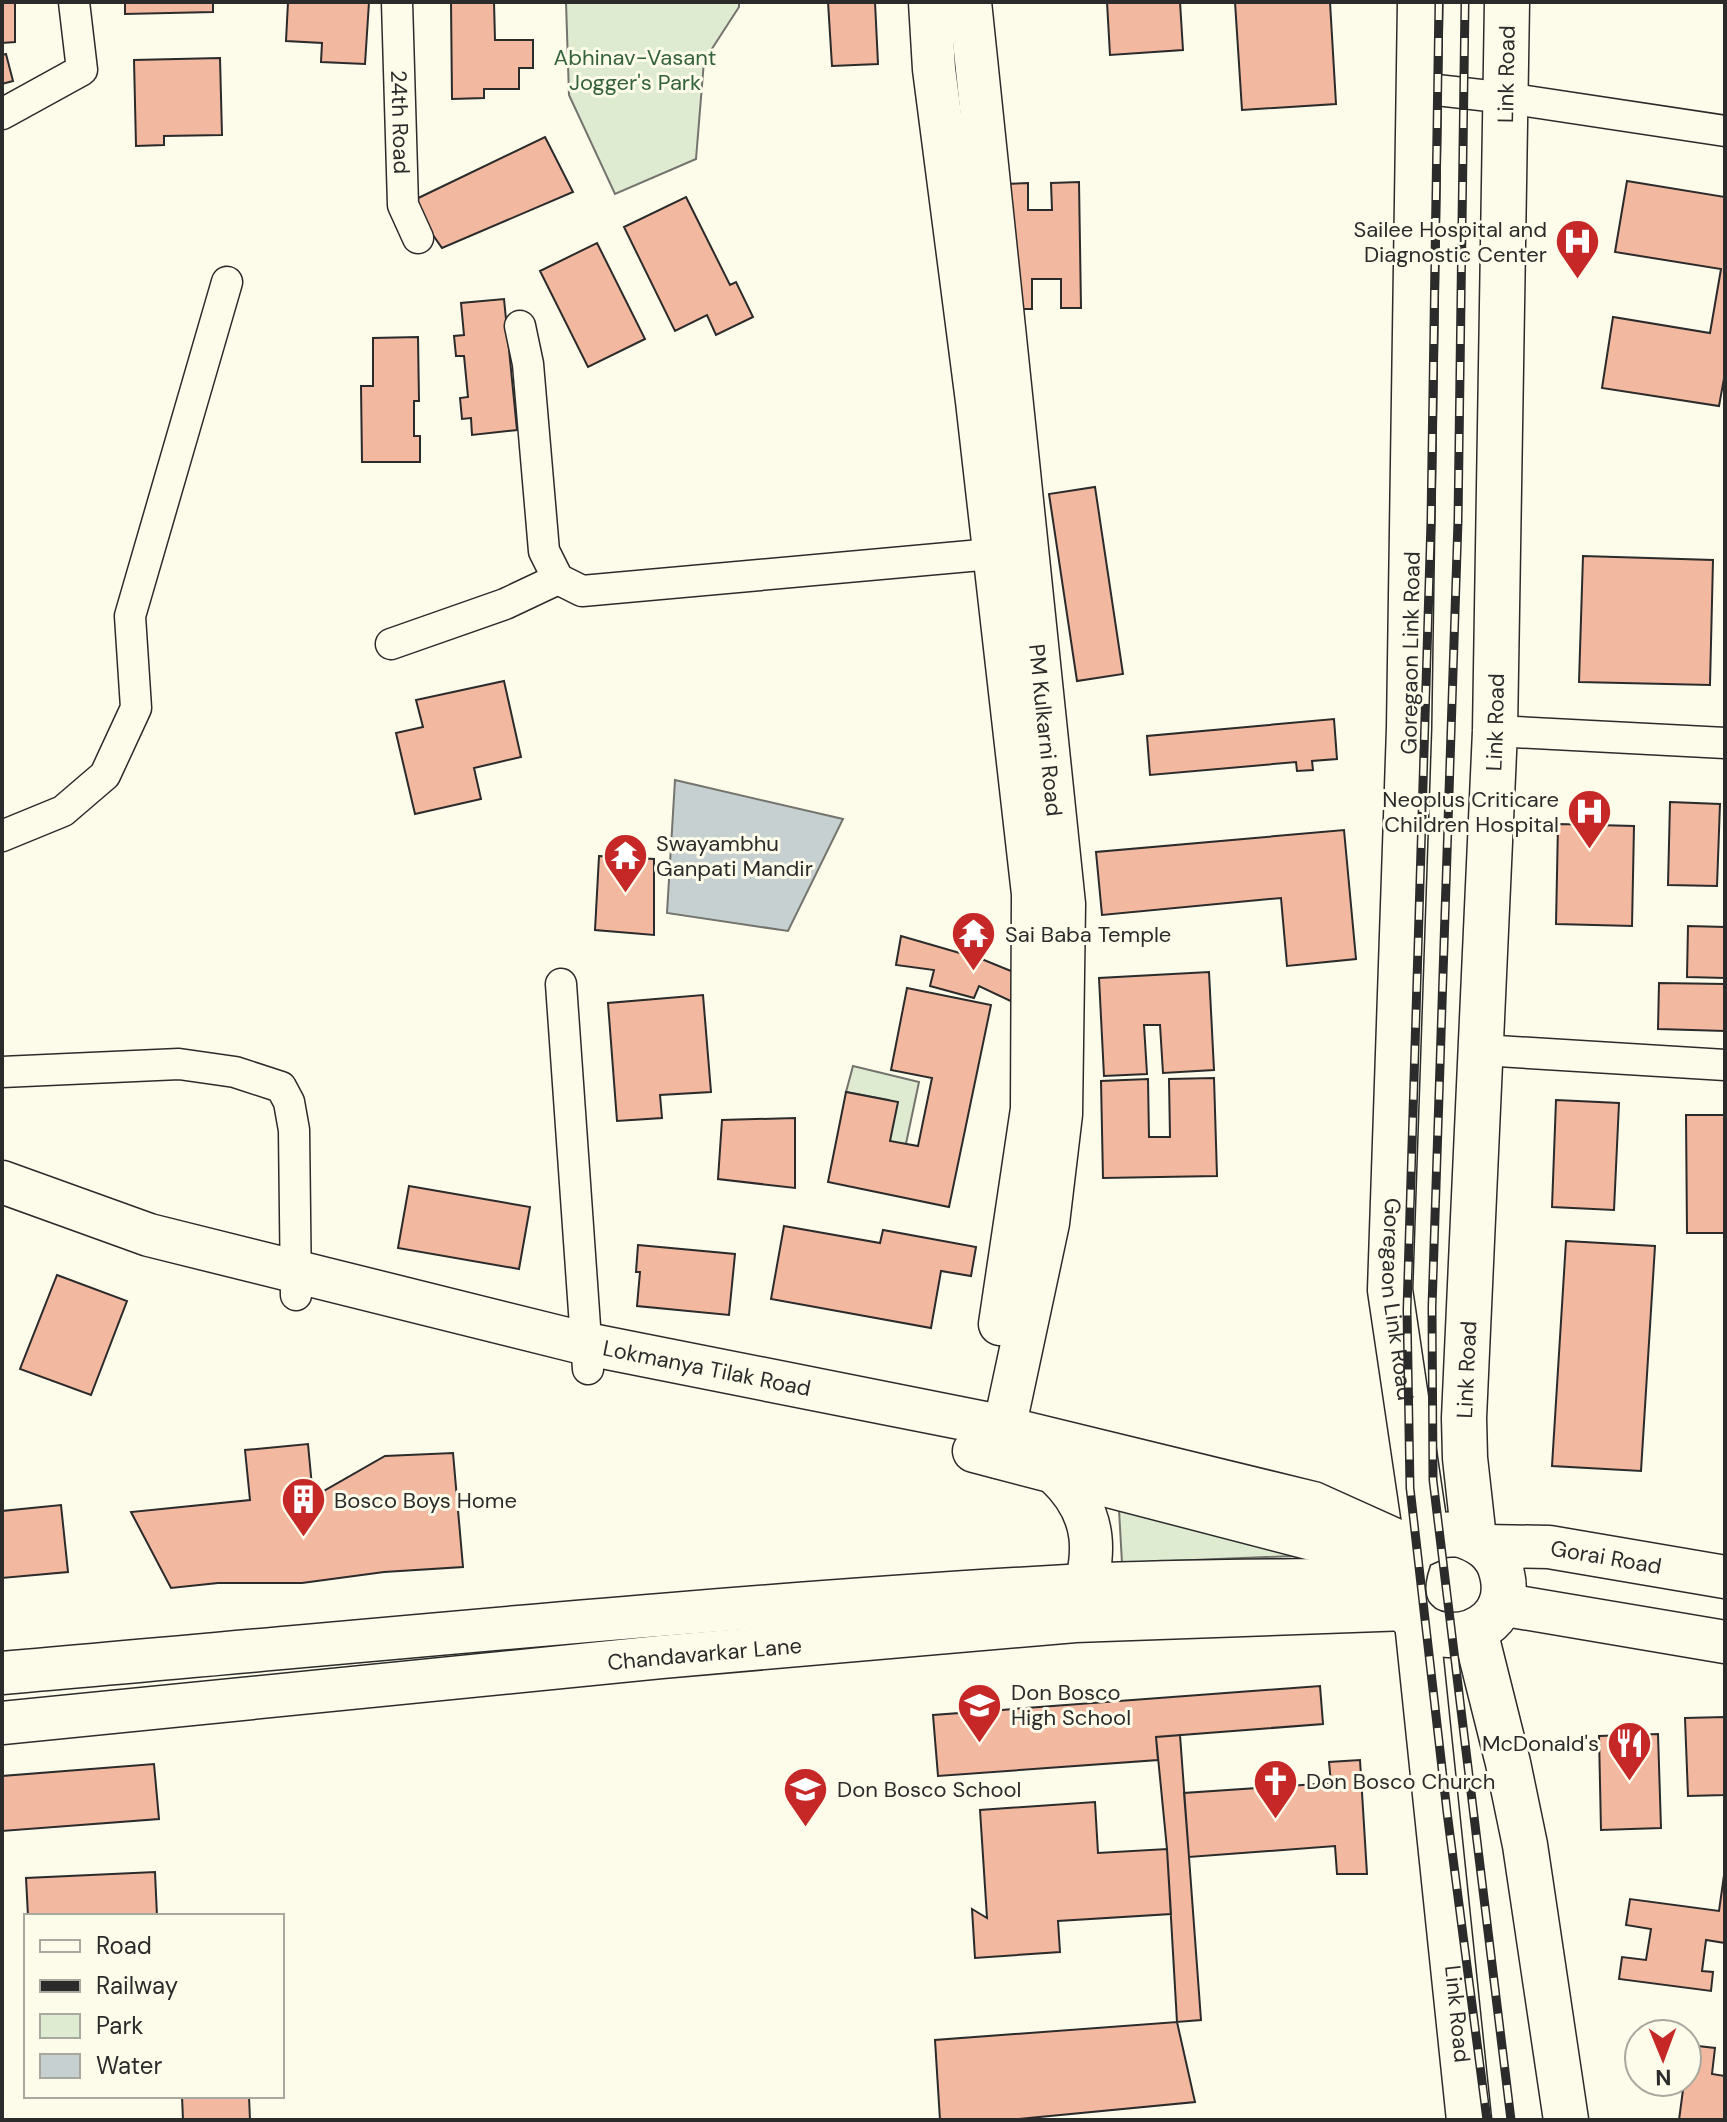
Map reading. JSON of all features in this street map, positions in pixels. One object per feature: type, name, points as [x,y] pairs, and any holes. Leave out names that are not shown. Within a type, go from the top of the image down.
[{"type":"main road","name":"Goregaon Link Road","points":[[1412,1577],[1390,1290],[1409,728],[1420,2]]},
{"type":"main road","name":"Link Road","points":[[1479,1542],[1465,1458],[1464,1418],[1495,731],[1507,2]]},
{"type":"main road","points":[[1458,1534],[1479,1542],[1495,1558],[1502,1573],[1503,1589],[1488,1618],[1460,1636],[1444,1636],[1429,1631],[1412,1577],[1442,1535],[1458,1534]]},
{"type":"main road","name":"Link Road","points":[[1412,1577],[1469,2120]]},
{"type":"main road","points":[[1488,1618],[1508,1763],[1525,1845],[1566,2120]]},
{"type":"street","points":[[2,114],[82,70],[74,2]]},
{"type":"street","name":"24th Road","points":[[397,2],[403,205],[418,238]]},
{"type":"street","name":"PM Kulkarni Road","points":[[930,2],[934,69],[1011,552]]},
{"type":"street","name":"PM Kulkarni Road","points":[[970,2],[1033,894],[1032,1094],[992,1440]]},
{"type":"street","points":[[1419,88],[1725,131]]},
{"type":"street","points":[[2,836],[63,811],[105,775],[136,708],[130,616],[227,282]]},
{"type":"street","points":[[520,326],[528,364],[544,551],[558,579],[582,591],[1011,552]]},
{"type":"street","points":[[391,644],[505,604],[558,579]]},
{"type":"street","points":[[1495,731],[1725,743]]},
{"type":"street","points":[[561,984],[588,1356]]},
{"type":"street","points":[[1481,1050],[1725,1065]]},
{"type":"street","points":[[2,1072],[179,1064],[235,1072],[281,1087],[289,1102],[294,1130],[296,1283]]},
{"type":"street","name":"Lokmanya Tilak Road","points":[[2,1182],[296,1283]]},
{"type":"street","name":"Lokmanya Tilak Road","points":[[2,1206],[92,1244],[296,1283],[588,1356],[1313,1503],[1412,1577]]},
{"type":"street","name":"Lokmanya Tilak Road","points":[[992,1440],[1056,1474],[1412,1577]]},
{"type":"street","points":[[1056,1474],[1072,1489],[1091,1534],[1092,1557],[1081,1603]]},
{"type":"street","name":"Gorai Road","points":[[1479,1542],[1549,1547],[1725,1577]]},
{"type":"street","name":"Chandavarkar Lane","points":[[2,1723],[661,1657],[1081,1603],[1412,1577]]},
{"type":"street","name":"Chandavarkar Lane","points":[[2,1673],[753,1608],[1081,1603]]},
{"type":"street","points":[[1488,1618],[1725,1642]]},
{"type":"green space","name":"Abhinav-Vasant Jogger's Park","points":[[566,2],[739,2],[739,7],[704,61],[696,159],[615,194],[569,95]]},
{"type":"green space","points":[[853,1066],[919,1082],[904,1153],[881,1148],[889,1100],[846,1092]]},
{"type":"green space","points":[[1119,1510],[1316,1555],[1122,1563]]},
{"type":"water","points":[[675,780],[843,819],[788,931],[667,913]]},
{"type":"building","points":[[2,2],[15,2],[15,42],[2,43]]},
{"type":"building","points":[[125,2],[213,2],[213,12],[125,14]]},
{"type":"building","points":[[288,2],[369,2],[365,64],[321,62],[322,43],[286,41]]},
{"type":"building","points":[[451,2],[494,2],[495,40],[533,40],[533,68],[519,68],[519,89],[484,89],[484,98],[452,99]]},
{"type":"building","points":[[828,2],[875,2],[878,64],[832,66]]},
{"type":"building","points":[[1107,2],[1180,2],[1183,50],[1110,55]]},
{"type":"building","points":[[1235,2],[1330,2],[1336,104],[1242,110]]},
{"type":"building","points":[[6,54],[13,81],[2,84],[2,55]]},
{"type":"building","points":[[220,58],[222,135],[164,136],[164,145],[136,146],[134,60]]},
{"type":"building","points":[[545,137],[573,192],[442,248],[410,202]]},
{"type":"building","points":[[1627,181],[1725,197],[1725,373],[1719,406],[1602,388],[1613,317],[1710,333],[1721,269],[1615,252]]},
{"type":"building","points":[[1079,182],[1081,308],[1061,308],[1061,279],[1032,279],[1032,309],[1004,309],[1002,184],[1028,183],[1028,210],[1052,210],[1051,183]]},
{"type":"building","points":[[686,197],[730,285],[736,282],[753,317],[716,335],[707,315],[675,331],[624,227]]},
{"type":"building","points":[[597,243],[645,339],[588,367],[540,271]]},
{"type":"building","points":[[504,299],[517,430],[472,435],[471,418],[462,419],[460,398],[468,397],[464,356],[456,356],[454,336],[464,335],[461,303]]},
{"type":"building","points":[[418,337],[419,401],[414,401],[414,436],[420,436],[420,462],[362,462],[361,386],[373,386],[373,338]]},
{"type":"building","points":[[1095,487],[1123,674],[1077,681],[1049,494]]},
{"type":"building","points":[[1583,556],[1713,560],[1710,685],[1579,682]]},
{"type":"building","points":[[504,681],[521,757],[474,768],[481,799],[415,814],[396,733],[423,727],[416,700]]},
{"type":"building","points":[[1334,719],[1337,759],[1312,761],[1313,770],[1297,771],[1296,762],[1150,775],[1147,736]]},
{"type":"building","points":[[1670,802],[1720,804],[1717,886],[1668,885]]},
{"type":"building","points":[[1558,824],[1634,826],[1632,926],[1556,924]]},
{"type":"building","points":[[1344,830],[1356,959],[1287,966],[1281,898],[1102,915],[1096,852]]},
{"type":"building","name":"Swayambhu Ganpati Mandir","points":[[599,856],[654,859],[654,935],[595,930]]},
{"type":"building","points":[[1688,926],[1725,927],[1725,978],[1687,977]]},
{"type":"building","name":"Sai Baba Temple","points":[[901,936],[984,960],[1023,976],[1017,1004],[979,986],[974,998],[930,986],[934,970],[896,965]]},
{"type":"building","points":[[1209,972],[1214,1070],[1163,1073],[1160,1025],[1144,1025],[1147,1074],[1104,1076],[1099,978]]},
{"type":"building","points":[[1659,983],[1725,984],[1725,1031],[1658,1029]]},
{"type":"building","points":[[907,988],[991,1005],[949,1207],[828,1182],[846,1092],[898,1102],[890,1141],[918,1146],[932,1078],[891,1070]]},
{"type":"building","points":[[703,995],[711,1092],[660,1095],[662,1118],[617,1121],[608,1003]]},
{"type":"building","points":[[1214,1078],[1217,1176],[1103,1178],[1101,1081],[1148,1079],[1149,1137],[1170,1137],[1169,1079]]},
{"type":"building","points":[[1556,1100],[1619,1103],[1614,1210],[1552,1207]]},
{"type":"building","points":[[1686,1115],[1725,1115],[1725,1233],[1687,1233]]},
{"type":"building","points":[[795,1118],[795,1188],[718,1179],[722,1120]]},
{"type":"building","points":[[409,1186],[530,1207],[519,1269],[398,1248]]},
{"type":"building","points":[[784,1226],[880,1243],[883,1230],[976,1247],[971,1276],[941,1271],[931,1328],[771,1299]]},
{"type":"building","points":[[1566,1241],[1655,1246],[1641,1471],[1552,1466]]},
{"type":"building","points":[[638,1245],[735,1254],[729,1315],[637,1306],[640,1272],[636,1272]]},
{"type":"building","points":[[57,1275],[127,1301],[91,1395],[20,1369]]},
{"type":"building","name":"Bosco Boys Home","points":[[308,1444],[313,1497],[385,1456],[453,1453],[463,1567],[384,1572],[302,1583],[218,1583],[171,1588],[131,1512],[250,1500],[245,1450]]},
{"type":"building","points":[[61,1505],[68,1572],[2,1578],[2,1511]]},
{"type":"building","points":[[1320,1686],[1323,1724],[1156,1737],[1158,1760],[938,1776],[933,1715]]},
{"type":"building","points":[[1725,1717],[1725,1795],[1688,1796],[1685,1718]]},
{"type":"building","name":"McDonald's","points":[[1658,1734],[1661,1828],[1601,1830],[1599,1736]]},
{"type":"building","points":[[1180,1735],[1201,2020],[1177,2022],[1167,1849],[1156,1737]]},
{"type":"building","name":"Don Bosco Church","points":[[1360,1760],[1367,1874],[1337,1874],[1335,1846],[1189,1857],[1184,1793],[1331,1783],[1329,1762]]},
{"type":"building","points":[[154,1764],[159,1819],[2,1831],[2,1776]]},
{"type":"building","points":[[1095,1802],[1098,1853],[1167,1849],[1171,1914],[1058,1921],[1060,1952],[975,1958],[972,1909],[987,1918],[980,1810]]},
{"type":"building","points":[[1725,1868],[1725,1943],[1706,1940],[1702,1971],[1713,1972],[1711,1991],[1619,1979],[1622,1957],[1646,1960],[1651,1929],[1626,1925],[1630,1899],[1719,1911]]},
{"type":"building","points":[[155,1872],[157,1914],[28,1914],[26,1878]]},
{"type":"building","points":[[1177,2022],[1195,2102],[1007,2120],[940,2120],[935,2040]]},
{"type":"building","points":[[1703,2047],[1715,2048],[1712,2074],[1725,2076],[1725,2120],[1679,2120],[1682,2098],[1703,2098]]},
{"type":"building","points":[[182,2098],[249,2098],[250,2120],[183,2120]]},
{"type":"railway","points":[[1439,2],[1431,521],[1407,1310],[1410,1488],[1447,1812],[1487,2120]]},
{"type":"railway","points":[[1465,2],[1458,521],[1432,1307],[1433,1480],[1511,2120]]},
{"type":"place","name":"Sailee Hospital and Diagnostic Center","points":[[1578,281]]},
{"type":"place","name":"Neoplus Criticare Children Hospital","points":[[1590,851]]},
{"type":"place","name":"Swayambhu Ganpati Mandir","points":[[625,895]]},
{"type":"place","name":"Sai Baba Temple","points":[[974,973]]},
{"type":"place","name":"Bosco Boys Home","points":[[303,1539]]},
{"type":"place","name":"Don Bosco High School","points":[[980,1744]]},
{"type":"place","name":"McDonald's","points":[[1630,1782]]},
{"type":"place","name":"Don Bosco Church","points":[[1275,1820]]},
{"type":"place","name":"Don Bosco School","points":[[806,1828]]}]
